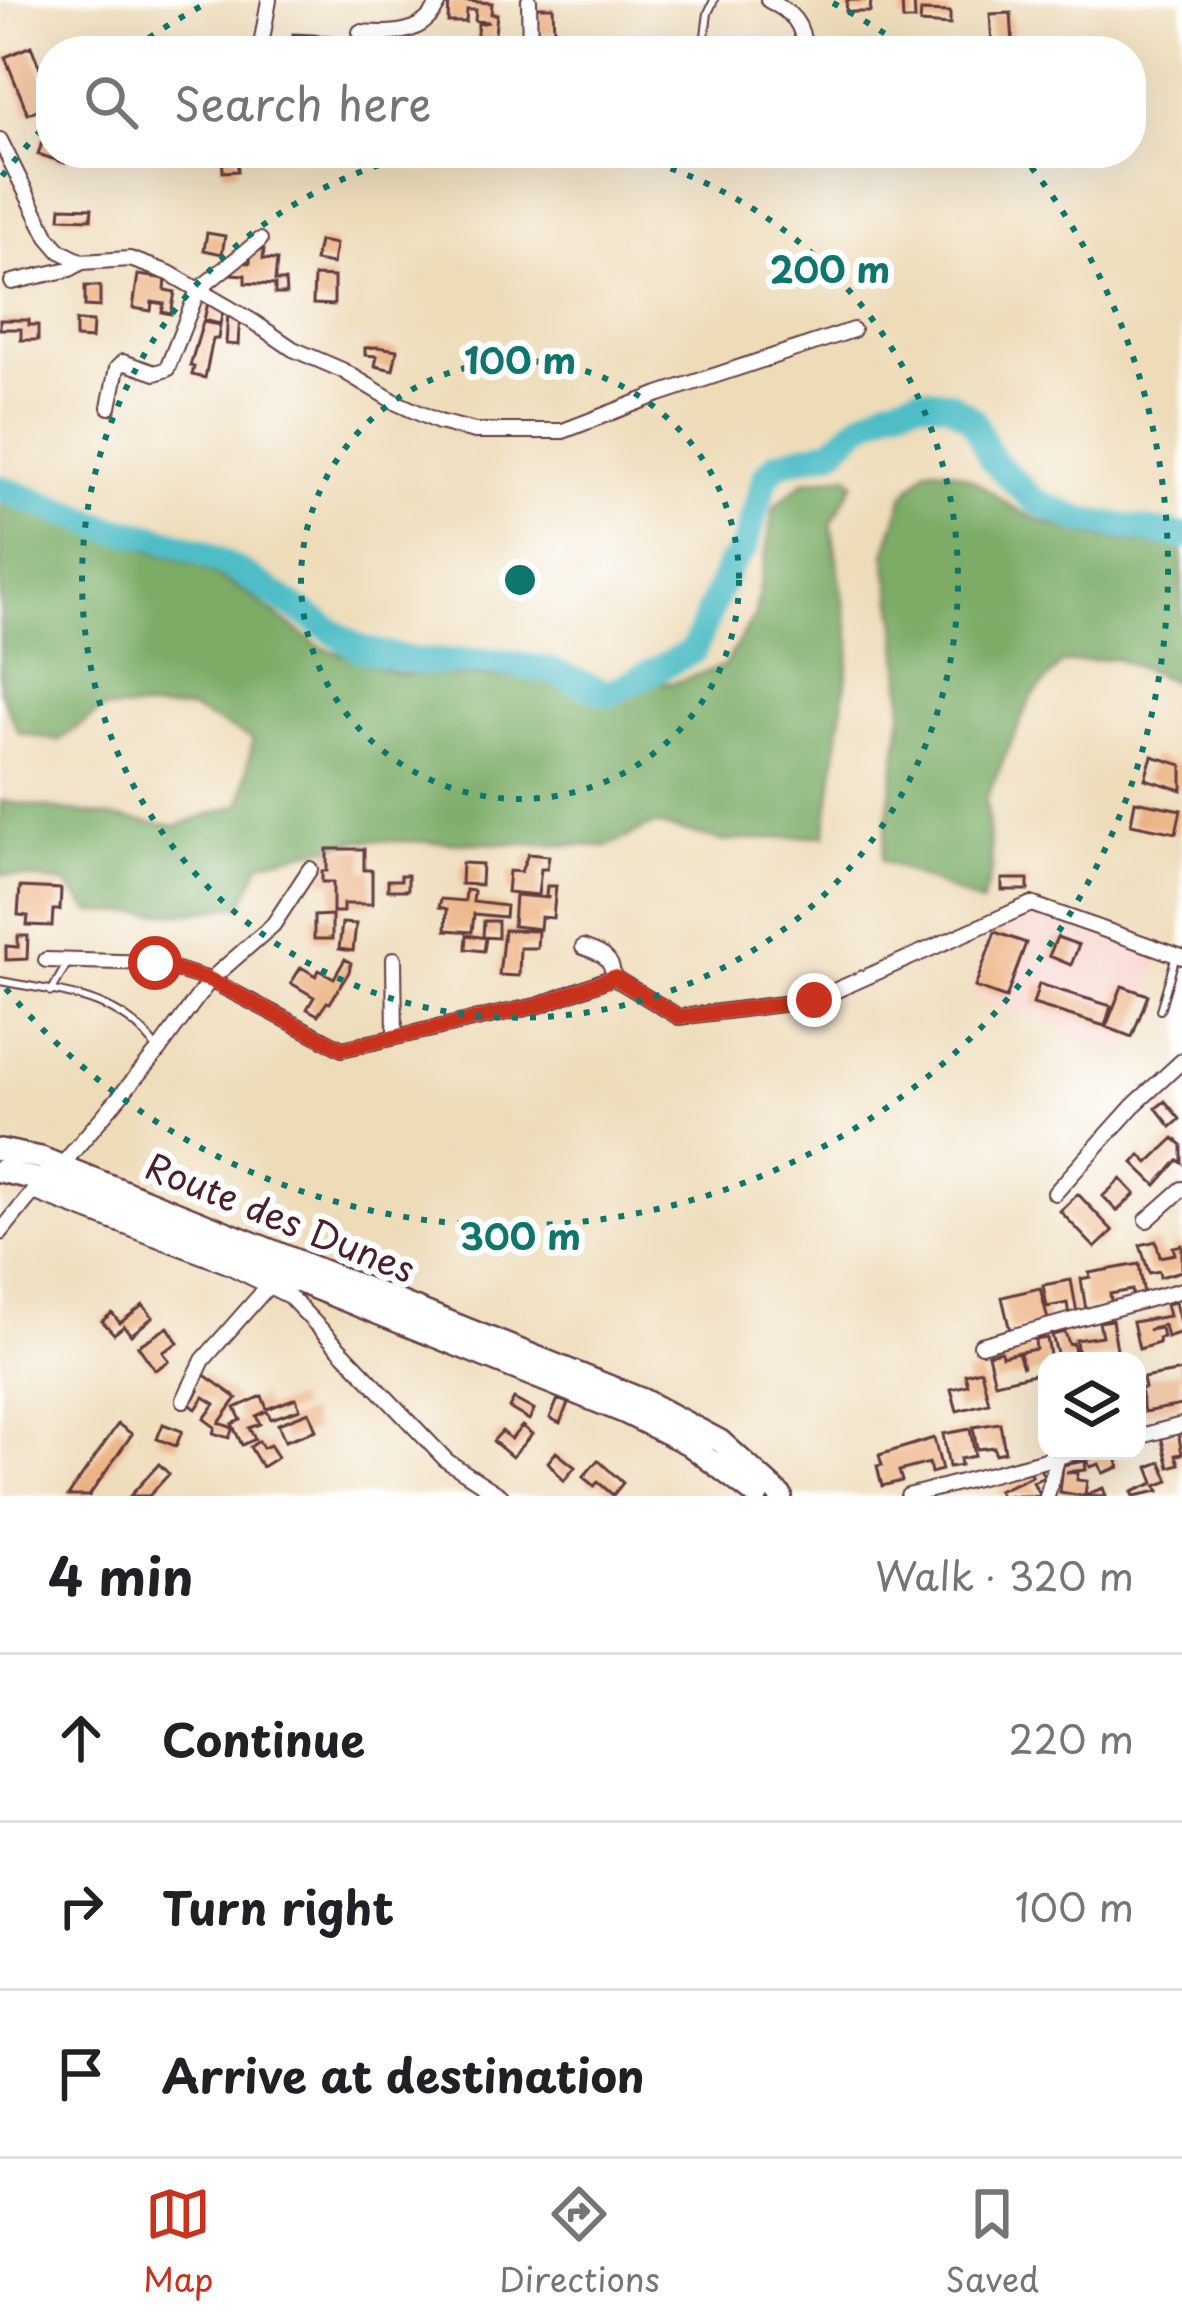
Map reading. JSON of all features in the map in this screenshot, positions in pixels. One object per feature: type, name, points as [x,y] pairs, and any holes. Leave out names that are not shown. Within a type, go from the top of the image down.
[{"type":"main road","name":"Route des Dunes","points":[[0,1150],[61,1166],[643,1400],[720,1441],[781,1496]]},
{"type":"main road","name":"Route des Dunes","points":[[0,1172],[91,1198],[626,1413],[687,1443],[757,1496]]},
{"type":"street","points":[[263,36],[269,0]]},
{"type":"street","points":[[360,32],[400,34],[423,24],[440,0]]},
{"type":"street","points":[[529,0],[530,36]]},
{"type":"street","points":[[768,0],[794,16],[800,36]]},
{"type":"street","points":[[0,140],[48,237],[60,251],[82,262]]},
{"type":"street","points":[[109,407],[117,368],[123,362],[155,373],[167,369],[198,290],[260,240]]},
{"type":"street","points":[[12,282],[82,262],[130,259],[169,273],[292,349],[342,370],[397,403],[439,422],[475,430],[563,430],[853,331]]},
{"type":"street","points":[[61,1166],[158,1051],[210,980],[273,925],[310,869]]},
{"type":"street","points":[[614,977],[679,1017],[814,1000],[1031,904],[1179,957]]},
{"type":"street","points":[[583,946],[604,955],[614,966],[614,977]]},
{"type":"street","points":[[394,959],[395,1037]]},
{"type":"street","points":[[46,960],[155,963],[210,980],[342,1049],[540,1005],[614,977]]},
{"type":"street","points":[[1055,1193],[1133,1106],[1182,1060]]},
{"type":"street","points":[[1147,1220],[1182,1190]]},
{"type":"street","points":[[0,1233],[33,1192],[270,1284],[304,1310],[448,1461],[501,1496]]},
{"type":"street","points":[[184,1400],[203,1360],[270,1284]]},
{"type":"street","points":[[981,1345],[1182,1290]]},
{"type":"street","points":[[1146,1435],[1182,1425]]},
{"type":"street","points":[[908,1496],[1043,1460]]},
{"type":"street","points":[[1047,1496],[1057,1460]]},
{"type":"lane","points":[[705,36],[714,0]]},
{"type":"lane","points":[[1160,1010],[1179,957]]},
{"type":"lane","points":[[51,992],[70,960]]},
{"type":"lane","points":[[0,981],[88,998],[122,1012],[145,1031],[158,1051]]},
{"type":"shaded area","points":[[1028,913],[1161,959],[1128,1055],[969,996],[993,926]]},
{"type":"green space","points":[[928,468],[960,474],[1021,512],[1054,525],[1182,548],[1182,685],[1115,658],[1062,663],[1031,698],[986,799],[992,870],[981,904],[882,860],[903,708],[897,624],[885,554],[904,495]]},
{"type":"green space","points":[[847,475],[854,482],[831,524],[851,644],[825,835],[723,841],[655,824],[608,846],[360,840],[261,862],[242,905],[189,913],[91,912],[65,883],[0,874],[0,801],[176,826],[241,804],[253,739],[190,709],[103,709],[58,741],[19,733],[0,691],[0,497],[95,534],[196,564],[245,592],[320,647],[398,674],[673,683],[724,666],[755,615],[774,507],[805,481]]},
{"type":"building","points":[[449,0],[492,3],[491,14],[497,14],[495,36],[477,36],[478,24],[489,22],[475,21],[476,10],[467,10],[466,22],[448,22]]},
{"type":"building","points":[[847,0],[871,0],[870,12],[846,12]]},
{"type":"building","points":[[902,0],[914,0],[915,20],[903,20]]},
{"type":"building","points":[[536,7],[553,7],[554,34],[537,35]]},
{"type":"building","points":[[921,11],[950,12],[950,25],[920,23]]},
{"type":"building","points":[[1011,13],[1012,36],[991,36],[990,14]]},
{"type":"building","points":[[31,46],[36,58],[36,111],[28,114],[5,57]]},
{"type":"building","points":[[61,207],[92,208],[91,219],[60,218]]},
{"type":"building","points":[[207,233],[225,236],[222,254],[204,250]]},
{"type":"building","points":[[319,241],[336,244],[333,264],[315,261]]},
{"type":"building","points":[[251,249],[264,250],[263,259],[277,260],[275,281],[285,281],[286,294],[275,294],[275,285],[245,283],[245,275],[231,274],[232,262],[250,263]]},
{"type":"building","points":[[138,275],[166,279],[165,290],[175,292],[171,314],[162,312],[164,304],[152,302],[151,311],[133,308]]},
{"type":"building","points":[[314,276],[334,277],[334,305],[313,304]]},
{"type":"building","points":[[85,286],[100,286],[100,307],[85,306]]},
{"type":"building","points":[[208,303],[224,307],[220,324],[204,320]]},
{"type":"building","points":[[228,313],[240,314],[238,345],[226,344]]},
{"type":"building","points":[[0,320],[29,320],[29,325],[38,325],[38,340],[21,340],[21,329],[0,329]]},
{"type":"building","points":[[76,321],[93,322],[92,339],[76,338]]},
{"type":"building","points":[[203,322],[220,325],[205,378],[192,375],[194,367],[190,366]]},
{"type":"building","points":[[365,348],[397,350],[393,370],[375,366],[377,356],[365,355]]},
{"type":"building","points":[[1152,756],[1182,765],[1182,790],[1145,779]]},
{"type":"building","points":[[1135,801],[1181,810],[1176,833],[1131,824]]},
{"type":"building","points":[[327,849],[364,849],[364,870],[372,870],[372,904],[343,904],[343,912],[333,912],[333,882],[322,882]]},
{"type":"building","points":[[528,854],[549,856],[547,869],[541,869],[538,895],[507,892],[509,871],[521,872]]},
{"type":"building","points":[[462,863],[482,864],[481,885],[461,884]]},
{"type":"building","points":[[401,875],[408,875],[408,890],[388,890],[388,880],[401,880]]},
{"type":"building","points":[[1002,879],[1028,879],[1028,890],[1002,890]]},
{"type":"building","points":[[547,886],[556,886],[553,918],[541,917],[540,929],[513,926],[515,895],[549,898]]},
{"type":"building","points":[[20,887],[61,889],[60,910],[53,910],[52,926],[27,925],[28,916],[18,915]]},
{"type":"building","points":[[466,890],[474,891],[473,902],[506,906],[505,917],[474,914],[472,932],[446,930],[447,909],[439,907],[441,899],[465,901]]},
{"type":"building","points":[[332,915],[332,939],[314,939],[314,916]]},
{"type":"building","points":[[484,921],[498,921],[498,938],[483,937]]},
{"type":"building","points":[[342,923],[356,924],[353,951],[339,949]]},
{"type":"building","points":[[504,930],[538,931],[537,948],[520,948],[519,976],[499,975]]},
{"type":"building","points":[[995,932],[1026,943],[1006,998],[975,987]]},
{"type":"building","points":[[467,935],[486,938],[484,951],[466,949]]},
{"type":"building","points":[[18,936],[28,936],[27,959],[6,960],[6,946],[18,947]]},
{"type":"building","points":[[1057,937],[1079,945],[1071,965],[1049,956]]},
{"type":"building","points":[[345,959],[351,963],[349,972],[330,1003],[318,1015],[307,1009],[314,997],[291,983],[301,967],[316,976],[319,970],[334,978]]},
{"type":"building","points":[[1039,984],[1111,1006],[1105,1026],[1033,1004]]},
{"type":"building","points":[[1122,986],[1148,995],[1132,1037],[1106,1027]]},
{"type":"building","points":[[1165,1101],[1180,1119],[1171,1127],[1156,1108]]},
{"type":"building","points":[[1174,1138],[1182,1145],[1182,1163],[1178,1160],[1156,1185],[1133,1163],[1140,1155],[1148,1163]]},
{"type":"building","points":[[1121,1179],[1135,1194],[1117,1211],[1103,1196]]},
{"type":"building","points":[[1078,1194],[1113,1231],[1095,1248],[1060,1211]]},
{"type":"building","points":[[1156,1241],[1160,1257],[1175,1254],[1173,1247],[1182,1245],[1182,1271],[1160,1277],[1159,1271],[1149,1273],[1140,1245]]},
{"type":"building","points":[[1139,1264],[1144,1295],[1133,1297],[1132,1290],[1110,1294],[1112,1306],[1086,1310],[1081,1279],[1090,1277],[1089,1273]]},
{"type":"building","points":[[1071,1280],[1077,1313],[1069,1315],[1067,1303],[1047,1307],[1043,1285]]},
{"type":"building","points":[[1040,1288],[1049,1324],[1010,1331],[1002,1297]]},
{"type":"building","points":[[1175,1302],[1182,1332],[1167,1337],[1164,1325],[1148,1330],[1161,1328],[1163,1337],[1139,1349],[1133,1322],[1169,1316],[1166,1304]]},
{"type":"building","points":[[143,1305],[153,1317],[131,1335],[124,1326],[114,1334],[102,1321],[112,1313],[120,1323]]},
{"type":"building","points":[[1112,1320],[1117,1352],[1078,1352],[1076,1340],[1102,1336],[1099,1322]]},
{"type":"building","points":[[168,1327],[178,1343],[163,1352],[169,1361],[155,1370],[138,1346]]},
{"type":"building","points":[[1065,1332],[1075,1352],[1057,1352],[1052,1335]]},
{"type":"building","points":[[1047,1338],[1049,1352],[1038,1352],[1038,1373],[995,1383],[988,1354],[1018,1352],[1023,1368],[1020,1352],[1036,1349],[1035,1340]]},
{"type":"building","points":[[981,1370],[989,1403],[957,1411],[951,1389],[968,1385],[965,1374]]},
{"type":"building","points":[[1182,1371],[1182,1405],[1146,1412],[1146,1377]]},
{"type":"building","points":[[203,1374],[237,1398],[219,1423],[233,1428],[229,1438],[213,1433],[215,1427],[204,1419],[215,1404],[204,1397],[196,1409],[189,1404]]},
{"type":"building","points":[[262,1396],[267,1409],[296,1398],[300,1409],[271,1419],[267,1411],[256,1416],[260,1424],[249,1428],[255,1439],[242,1445],[232,1424],[241,1420],[235,1408]]},
{"type":"building","points":[[514,1399],[534,1410],[529,1420],[509,1408]]},
{"type":"building","points":[[558,1399],[568,1403],[560,1423],[550,1418]]},
{"type":"building","points":[[309,1412],[316,1430],[285,1441],[278,1424]]},
{"type":"building","points":[[1000,1423],[1005,1452],[995,1454],[994,1447],[977,1449],[973,1427]]},
{"type":"building","points":[[118,1424],[132,1434],[89,1496],[68,1496]]},
{"type":"building","points":[[163,1424],[182,1431],[176,1446],[157,1439]]},
{"type":"building","points":[[522,1426],[532,1434],[512,1457],[493,1441],[502,1431],[511,1439]]},
{"type":"building","points":[[970,1429],[975,1456],[949,1467],[943,1434]]},
{"type":"building","points":[[1178,1431],[1182,1454],[1176,1455],[1179,1464],[1169,1467],[1161,1436]]},
{"type":"building","points":[[934,1438],[942,1470],[931,1473],[929,1463],[899,1471],[902,1481],[882,1486],[879,1455]]},
{"type":"building","points":[[259,1441],[263,1448],[270,1445],[278,1457],[262,1467],[250,1447]]},
{"type":"building","points":[[556,1452],[575,1467],[564,1481],[548,1462]]},
{"type":"building","points":[[598,1460],[623,1483],[613,1495],[583,1477]]},
{"type":"building","points":[[1087,1460],[1117,1460],[1119,1467],[1103,1473],[1099,1464],[1090,1467]]},
{"type":"building","points":[[1085,1461],[1086,1470],[1066,1472],[1078,1473],[1077,1480],[1087,1481],[1085,1495],[1103,1488],[1106,1496],[1083,1496],[1060,1492],[1063,1465]]},
{"type":"building","points":[[1161,1462],[1169,1481],[1156,1486],[1159,1491],[1134,1496],[1132,1492],[1154,1483],[1148,1467]]},
{"type":"building","points":[[159,1464],[169,1474],[149,1496],[130,1496]]},
{"type":"building","points":[[1040,1468],[1044,1477],[1033,1482],[1040,1496],[1001,1496],[998,1491]]},
{"type":"waterway","points":[[0,488],[107,528],[198,551],[240,572],[360,649],[420,662],[497,662],[548,670],[609,694],[693,651],[729,566],[744,548],[766,476],[778,463],[832,450],[861,424],[918,399],[949,403],[973,420],[992,460],[1035,501],[1080,520],[1182,536]]},
{"type":"route","points":[[155,963],[210,980],[342,1049],[540,1005],[614,977],[679,1017],[814,1000]]}]
